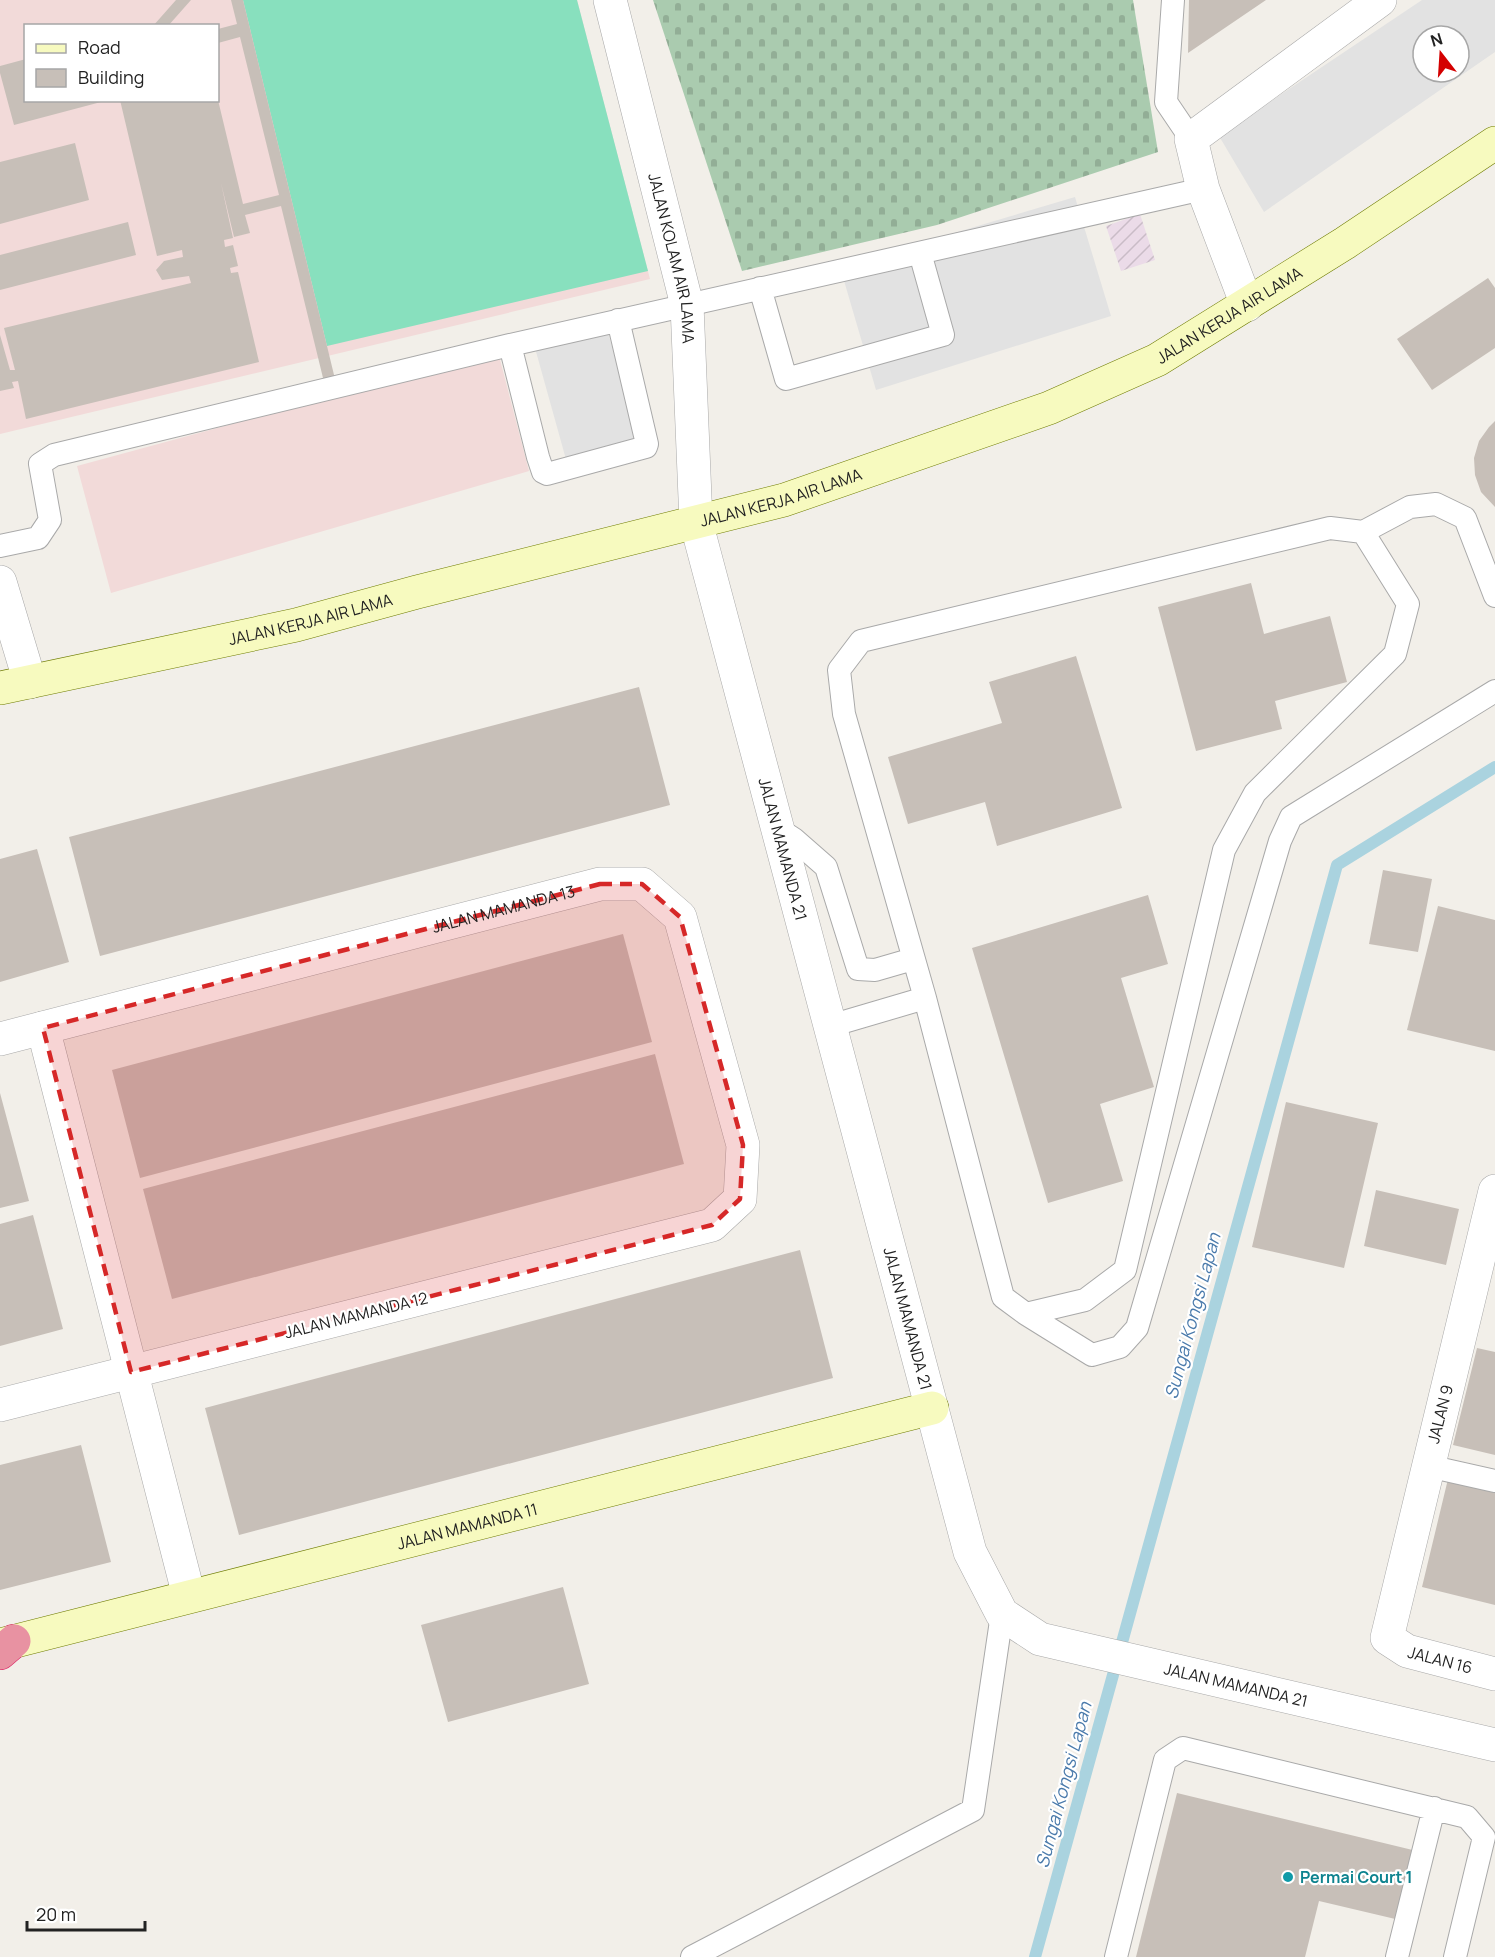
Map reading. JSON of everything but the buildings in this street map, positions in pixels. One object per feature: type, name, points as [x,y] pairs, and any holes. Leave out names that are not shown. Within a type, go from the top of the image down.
[{"type":"street","name":"JALAN KOLAM AIR LAMA","points":[[610,0],[687,305],[696,522]]},
{"type":"street","points":[[1247,305],[1203,189],[1191,139],[1380,0]]},
{"type":"street","name":"JALAN KERJA AIR LAMA","points":[[15,685],[296,626],[417,592],[784,500],[1049,408],[1157,360],[1345,243],[1495,143]]},
{"type":"street","name":"JALAN MAMANDA 21","points":[[696,522],[970,1552],[1002,1614],[1040,1639],[1495,1745]]},
{"type":"street","points":[[0,582],[15,685]]},
{"type":"street","name":"JALAN MAMANDA 13","points":[[0,1039],[600,884],[642,884],[680,917],[742,1145],[740,1199],[712,1225]]},
{"type":"street","points":[[43,1028],[189,1596]]},
{"type":"street","name":"JALAN 9","points":[[1387,1638],[1428,1466],[1486,1266],[1495,1191]]},
{"type":"street","name":"JALAN MAMANDA 12","points":[[0,1405],[712,1225]]},
{"type":"street","name":"JALAN MAMANDA 11","points":[[5,1646],[189,1596],[932,1408]]},
{"type":"street","name":"JALAN 16","points":[[1387,1638],[1407,1651],[1495,1674]]},
{"type":"lane","points":[[1173,0],[1166,102],[1191,139]]},
{"type":"lane","points":[[0,546],[38,538],[51,520],[40,464],[54,454],[618,320],[1203,189]]},
{"type":"lane","points":[[760,288],[786,379],[943,335],[920,253]]},
{"type":"lane","points":[[510,345],[538,457],[543,472],[547,474],[646,447],[618,320]]},
{"type":"lane","points":[[1495,596],[1465,518],[1436,504],[1410,507],[1363,532],[1330,528],[861,641],[838,670],[844,714],[925,998],[1003,1296],[1026,1314],[1092,1354],[1120,1347],[1137,1328],[1280,841],[1291,817],[1495,691]]},
{"type":"lane","points":[[1026,1314],[1085,1300],[1125,1270],[1224,850],[1255,793],[1395,654],[1408,604],[1363,532]]},
{"type":"lane","points":[[777,828],[794,839],[826,867],[858,969],[875,970],[913,959]]},
{"type":"lane","points":[[830,1026],[925,998]]},
{"type":"lane","points":[[1428,1466],[1495,1481]]},
{"type":"lane","points":[[692,1957],[973,1810],[1002,1614]]},
{"type":"lane","points":[[1116,1957],[1165,1760],[1183,1748],[1467,1816],[1484,1837],[1455,1957]]},
{"type":"lane","points":[[1397,1957],[1434,1808]]},
{"type":"highlighted area","points":[[600,884],[642,884],[680,917],[743,1145],[740,1199],[712,1225],[131,1372],[43,1028]]},
{"type":"shaded area","points":[[0,0],[577,0],[650,279],[0,434]]},
{"type":"shaded area","points":[[1422,0],[1495,0],[1495,52],[1471,69],[1471,24],[1411,24],[1411,84],[1449,84],[1264,212],[1219,136]]},
{"type":"shaded area","points":[[1075,197],[1111,316],[876,390],[840,267]]},
{"type":"shaded area","points":[[1140,214],[1155,260],[1121,271],[1106,226]]},
{"type":"shaded area","points":[[607,329],[640,442],[567,463],[535,348]]},
{"type":"shaded area","points":[[498,352],[529,471],[111,593],[77,466]]},
{"type":"green space","points":[[243,0],[577,0],[648,271],[327,346]]},
{"type":"green space","points":[[653,0],[1133,0],[1158,152],[937,225],[742,271]]},
{"type":"waterway","name":"Sungai Kongsi Lapan","points":[[1035,1957],[1337,865],[1495,767]]},
{"type":"place","name":"Permai Court 1","points":[[1288,1877]]}]
